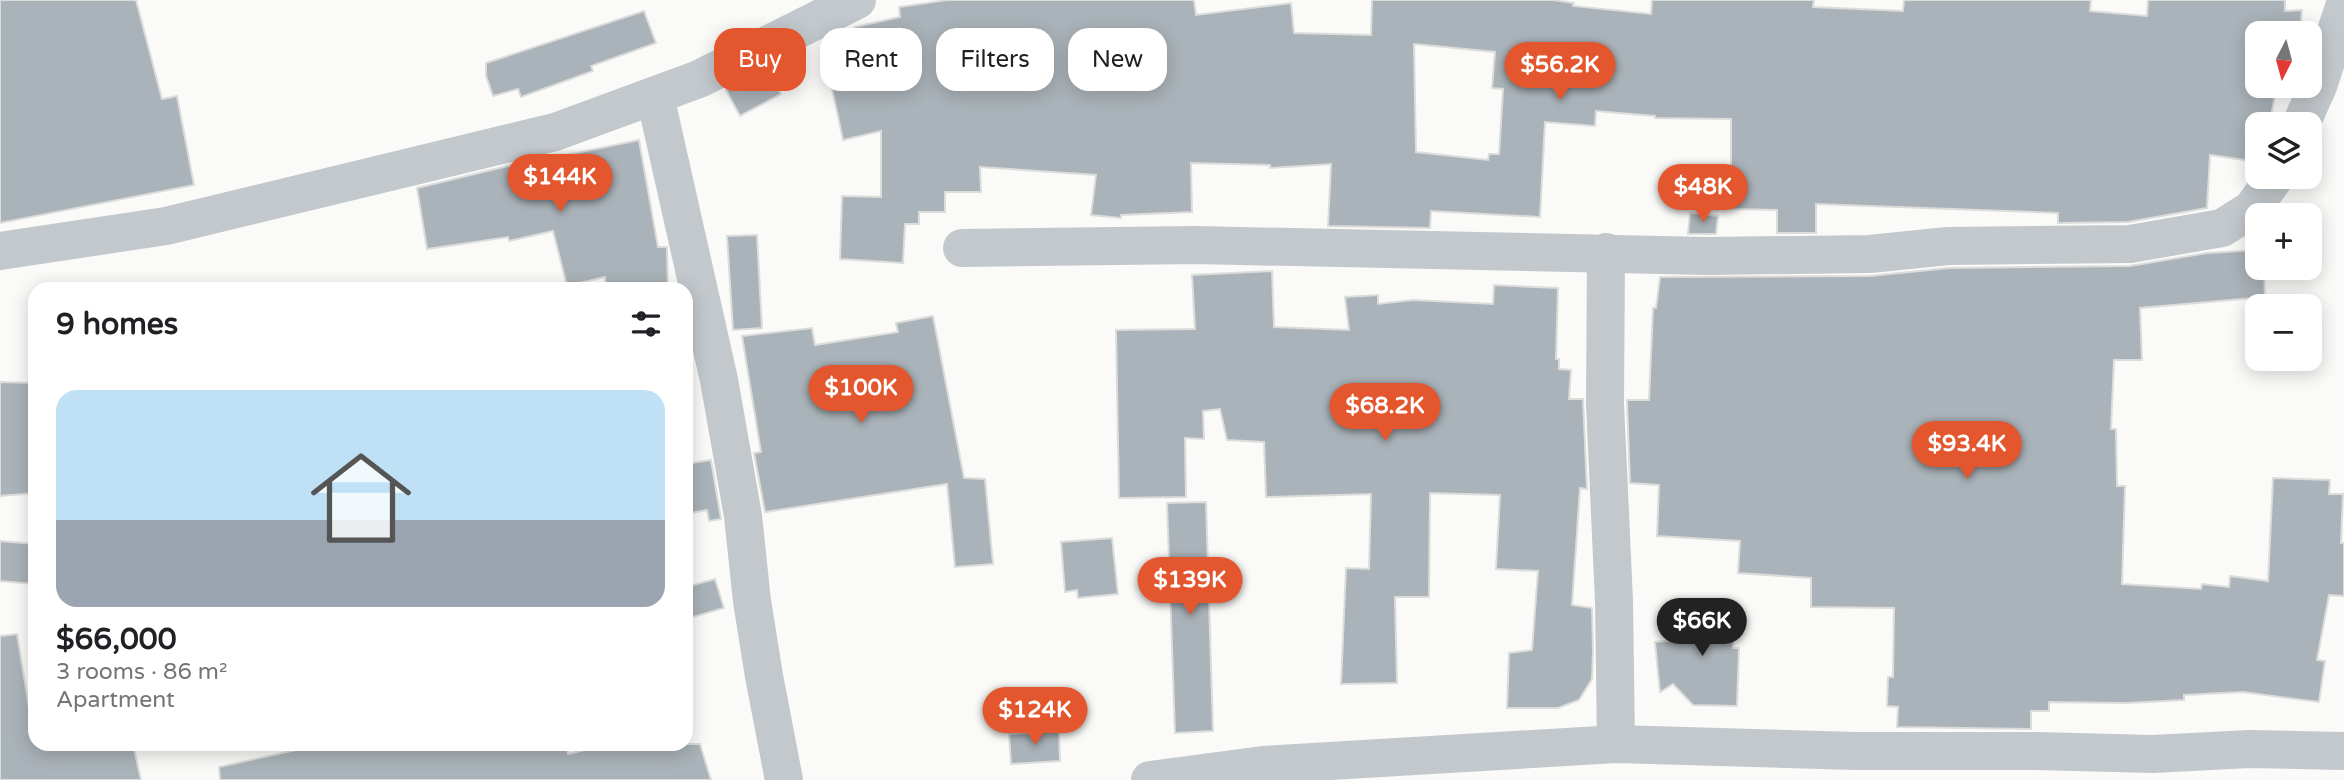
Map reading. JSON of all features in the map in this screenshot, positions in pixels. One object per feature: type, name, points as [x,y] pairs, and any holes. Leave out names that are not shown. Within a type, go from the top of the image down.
[{"type":"street","points":[[0,251],[166,226],[555,132],[699,79],[857,0]]},
{"type":"street","points":[[2306,112],[2318,86],[2344,7]]},
{"type":"street","points":[[654,96],[719,380],[743,516],[752,601],[764,676],[784,780]]},
{"type":"street","points":[[962,248],[1195,244],[1707,256],[1870,254],[1948,246],[2130,244],[2222,228],[2252,209],[2266,189]]},
{"type":"street","points":[[1606,252],[1605,404],[1614,601],[1616,744]]},
{"type":"street","points":[[1150,780],[1262,765],[1616,744],[1855,751],[2036,751],[2154,767],[2249,749],[2344,751]]},
{"type":"building","points":[[0,0],[136,0],[162,99],[177,96],[194,185],[0,223]]},
{"type":"building","points":[[947,0],[1194,0],[1196,15],[1291,3],[1294,33],[1371,35],[1372,0],[1553,0],[1574,3],[1573,6],[1651,14],[1652,0],[1814,0],[1813,7],[1903,11],[1904,0],[2091,0],[2090,11],[2147,16],[2148,0],[2285,0],[2285,11],[2302,10],[2301,21],[2245,21],[2245,98],[2274,98],[2272,112],[2245,112],[2245,160],[2210,155],[2207,208],[2128,222],[2058,223],[2058,213],[1816,204],[1816,233],[1777,233],[1777,210],[1731,209],[1731,119],[1655,118],[1596,111],[1595,126],[1545,122],[1540,217],[1431,211],[1430,228],[1328,226],[1331,164],[1270,168],[1270,165],[1191,163],[1192,212],[1121,215],[1121,218],[1091,215],[1096,175],[980,167],[981,192],[945,192],[945,212],[919,212],[919,224],[905,224],[903,263],[840,259],[842,196],[881,197],[881,131],[843,140],[832,91],[922,91],[922,28],[855,28],[900,17],[899,7]],"holes":[[[1414,44],[1495,52],[1492,88],[1503,89],[1499,154],[1489,154],[1488,160],[1416,152]]]},
{"type":"building","points":[[644,11],[656,43],[591,66],[593,71],[521,97],[518,89],[493,96],[486,76],[486,63]]},
{"type":"building","points":[[727,91],[779,91],[781,94],[740,116]]},
{"type":"building","points":[[639,140],[658,247],[667,247],[668,282],[605,282],[605,277],[584,282],[566,282],[553,231],[509,241],[508,237],[427,249],[417,188]]},
{"type":"building","points":[[1690,213],[1718,216],[1716,234],[1688,234]]},
{"type":"building","points":[[757,235],[762,328],[733,330],[727,236]]},
{"type":"building","points":[[2245,251],[2245,280],[2264,280],[2265,294],[2245,294],[2245,299],[2140,308],[2142,360],[2114,360],[2111,429],[2116,429],[2117,486],[2125,486],[2122,584],[2201,589],[2202,584],[2229,587],[2230,576],[2268,581],[2273,478],[2330,480],[2329,494],[2343,494],[2341,543],[2344,543],[2344,596],[2329,595],[2317,660],[2325,661],[2319,702],[2243,692],[2184,695],[2184,700],[2126,703],[2049,702],[2049,711],[2031,711],[2031,729],[1897,727],[1898,707],[1887,706],[1888,677],[1893,677],[1894,608],[1811,607],[1811,578],[1738,573],[1740,541],[1657,536],[1659,485],[1630,483],[1627,400],[1649,400],[1653,308],[1656,308],[1660,277],[1870,276],[1949,268],[2130,266],[2207,253]]},
{"type":"building","points":[[1272,271],[1274,327],[1349,330],[1345,297],[1378,295],[1378,304],[1413,300],[1493,304],[1494,285],[1558,288],[1556,359],[1559,359],[1559,369],[1571,370],[1569,399],[1583,399],[1587,489],[1580,488],[1572,605],[1592,608],[1593,652],[1592,679],[1579,700],[1558,708],[1507,708],[1509,653],[1532,650],[1538,571],[1496,569],[1500,495],[1430,493],[1429,597],[1395,597],[1397,683],[1341,684],[1346,568],[1369,569],[1371,494],[1266,497],[1264,442],[1227,440],[1220,409],[1203,411],[1204,439],[1185,438],[1186,497],[1119,498],[1116,330],[1195,329],[1192,275]]},
{"type":"building","points":[[933,316],[964,478],[985,479],[993,564],[955,567],[947,484],[765,512],[754,453],[761,452],[742,336],[812,328],[815,345],[898,332],[896,323]]},
{"type":"building","points":[[0,382],[28,383],[28,494],[0,496]]},
{"type":"building","points":[[711,460],[721,519],[709,521],[707,510],[693,513],[693,463]]},
{"type":"building","points":[[1206,502],[1213,731],[1175,733],[1167,503]]},
{"type":"building","points":[[1112,538],[1118,594],[1078,598],[1077,590],[1065,592],[1061,542]]},
{"type":"building","points":[[0,541],[28,543],[28,584],[0,581]]},
{"type":"building","points":[[715,579],[724,608],[693,617],[693,585]]},
{"type":"building","points":[[1685,604],[1734,608],[1733,648],[1739,648],[1737,706],[1693,705],[1673,684],[1660,692],[1655,642],[1683,639]]},
{"type":"building","points":[[17,634],[28,701],[28,751],[135,751],[141,780],[0,780],[0,636]]},
{"type":"building","points":[[1059,731],[1060,761],[1011,764],[1009,734]]},
{"type":"building","points":[[693,744],[700,744],[711,780],[220,780],[219,767],[291,751],[567,751],[568,754],[581,751],[693,751]]}]
